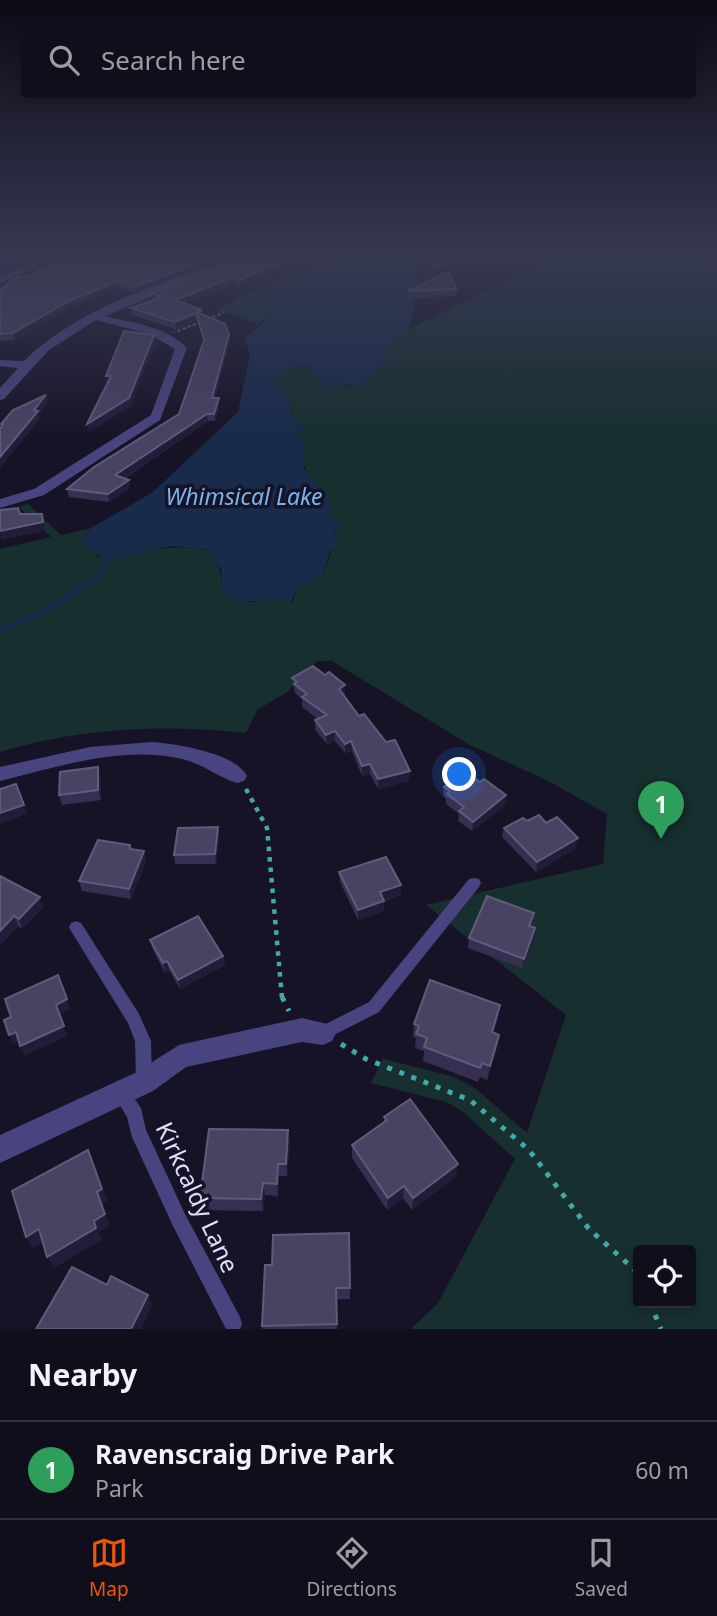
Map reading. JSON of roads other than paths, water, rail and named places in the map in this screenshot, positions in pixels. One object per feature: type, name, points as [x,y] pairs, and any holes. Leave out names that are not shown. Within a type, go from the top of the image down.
[{"type":"street","points":[[0,396],[25,365],[52,342],[97,317],[164,337],[181,348],[156,417],[39,492],[0,504]]},
{"type":"street","points":[[0,363],[25,365]]},
{"type":"street","points":[[0,774],[74,755],[116,749],[195,756],[215,762],[237,776]]},
{"type":"street","points":[[0,1149],[132,1087],[179,1057],[201,1050],[312,1032]]},
{"type":"lane","points":[[312,1032],[374,1007],[474,883]]},
{"type":"lane","points":[[76,927],[134,1019],[143,1041],[132,1087]]},
{"type":"lane","name":"Kirkcaldy Lane","points":[[132,1087],[138,1131],[179,1220],[233,1324]]},
{"type":"water","name":"Whimsical Lake","points":[[268,316],[411,316],[406,331],[388,345],[391,347],[384,354],[388,357],[366,377],[366,383],[357,388],[353,383],[333,389],[324,388],[321,379],[324,375],[314,374],[314,369],[302,366],[287,368],[273,379],[277,390],[284,394],[290,404],[291,415],[295,419],[293,424],[307,429],[292,436],[303,440],[303,458],[307,463],[303,467],[322,493],[329,497],[333,520],[341,526],[332,533],[338,545],[330,551],[323,574],[316,575],[315,580],[296,590],[291,603],[243,600],[223,595],[221,569],[205,549],[171,546],[110,560],[103,573],[99,574],[103,559],[80,542],[91,528],[153,492],[238,412],[250,355],[245,339]]},
{"type":"waterway","points":[[0,631],[47,609],[94,580],[99,574]]},
{"type":"place","name":"Ravenscraig Drive Park","points":[[661,839]]}]
